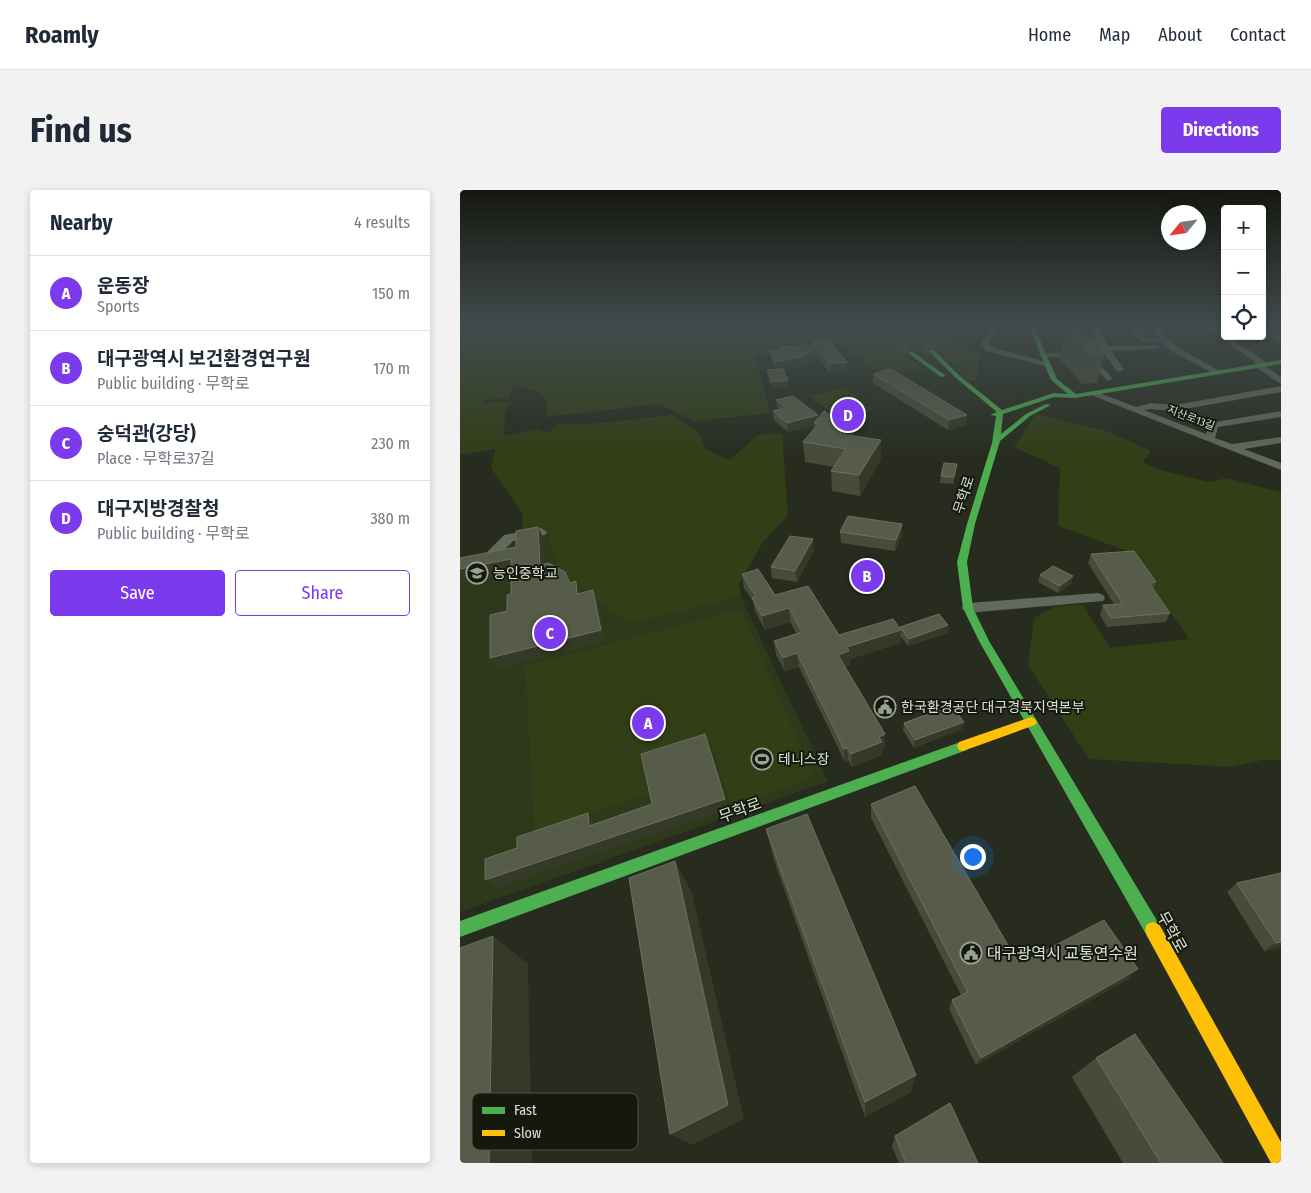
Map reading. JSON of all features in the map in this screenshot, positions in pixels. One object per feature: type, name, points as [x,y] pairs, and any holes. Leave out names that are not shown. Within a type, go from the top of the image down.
[{"type":"main road","points":[[934,369],[997,417]]},
{"type":"main road","points":[[950,369],[997,417]]},
{"type":"main road","points":[[1049,369],[1054,380],[1075,396]]},
{"type":"main road","points":[[997,440],[1016,427],[1027,415],[1040,407],[1075,396],[1226,369]]},
{"type":"main road","points":[[997,417],[1054,395],[1075,396]]},
{"type":"main road","name":"무학로","points":[[997,417],[997,440],[971,524],[962,562],[968,608],[984,640],[1134,896],[1281,1161]]},
{"type":"main road","name":"무학로","points":[[460,929],[1032,722]]},
{"type":"street","points":[[1100,369],[1108,378]]},
{"type":"street","points":[[1266,369],[1281,381]]},
{"type":"street","points":[[1135,410],[1151,406],[1176,408],[1281,389]]},
{"type":"street","name":"지산로13길","points":[[1091,393],[1281,467]]},
{"type":"street","points":[[1176,408],[1214,425],[1281,414]]},
{"type":"street","points":[[1209,439],[1214,425]]},
{"type":"street","points":[[1231,448],[1281,440]]},
{"type":"street","points":[[460,566],[485,561],[509,538],[541,532]]},
{"type":"street","points":[[968,608],[1098,598]]},
{"type":"shaded area","points":[[460,369],[759,369],[770,413],[694,421],[659,404],[546,417],[547,404],[539,392],[517,386],[511,388],[510,397],[485,400],[481,403],[511,402],[505,411],[504,436],[538,429],[548,433],[559,424],[602,423],[673,415],[700,434],[705,449],[729,460],[758,435],[782,433],[788,516],[763,542],[739,584],[741,597],[633,623],[590,597],[569,579],[556,563],[548,532],[521,537],[523,514],[491,468],[495,449],[460,455]]},
{"type":"shaded area","points":[[874,369],[925,369],[927,371],[876,371]]},
{"type":"shaded area","points":[[957,369],[978,369],[977,380],[967,380]]},
{"type":"shaded area","points":[[846,388],[873,410],[844,418],[834,410],[829,411],[810,396]]},
{"type":"shaded area","points":[[1036,414],[1106,431],[1151,451],[1143,462],[1159,470],[1210,482],[1226,478],[1281,492],[1281,760],[1262,760],[1232,767],[1089,759],[1028,665],[1034,618],[1054,607],[1082,604],[1110,648],[1189,639],[1127,551],[1058,526],[1060,468],[1014,447]]},
{"type":"shaded area","points":[[548,532],[555,562],[633,623],[741,597],[828,781],[460,912],[460,568],[516,539]]},
{"type":"shaded area","points":[[741,609],[814,777],[732,806],[711,742],[643,764],[649,794],[535,833],[525,666]]},
{"type":"building","points":[[783,369],[788,380],[772,382],[767,370]]},
{"type":"building","points":[[892,369],[967,415],[949,420],[873,374]]},
{"type":"building","points":[[793,396],[818,415],[787,423],[773,411],[786,408],[776,400]]},
{"type":"building","points":[[824,411],[828,414],[851,419],[840,434],[881,440],[859,475],[831,471],[846,449],[803,442],[818,424],[814,423]]},
{"type":"building","points":[[944,463],[957,464],[954,477],[941,476]]},
{"type":"building","points":[[848,516],[902,524],[896,540],[840,532]]},
{"type":"building","points":[[538,527],[540,565],[549,563],[565,572],[570,583],[576,581],[577,594],[593,590],[601,630],[490,658],[490,615],[507,611],[507,595],[511,594],[511,559],[460,569],[460,558],[516,547],[516,531]]},
{"type":"building","points":[[790,536],[813,539],[795,571],[771,567]]},
{"type":"building","points":[[1134,551],[1156,582],[1149,583],[1170,613],[1111,618],[1103,605],[1123,604],[1091,554]]},
{"type":"building","points":[[1053,566],[1073,576],[1060,586],[1040,575]]},
{"type":"building","points":[[758,569],[775,595],[808,586],[839,635],[893,619],[901,630],[847,647],[849,651],[838,655],[885,734],[879,737],[882,742],[851,754],[847,748],[844,749],[797,653],[783,658],[774,641],[802,632],[789,608],[762,616],[752,598],[756,597],[742,574]]},
{"type":"building","points":[[939,614],[948,625],[909,639],[900,627]]},
{"type":"building","points":[[951,705],[964,722],[915,740],[904,723]]},
{"type":"building","points":[[705,734],[725,799],[485,880],[485,859],[517,848],[517,837],[588,813],[589,826],[652,804],[641,754]]},
{"type":"building","name":"대구광역시 교통연수원","points":[[915,786],[1019,964],[1104,920],[1138,969],[981,1058],[952,1000],[968,992],[871,804]]},
{"type":"building","points":[[807,814],[916,1075],[865,1102],[766,829]]},
{"type":"building","points":[[675,861],[728,1105],[670,1134],[629,878]]},
{"type":"building","points":[[1281,873],[1281,942],[1276,943],[1237,883]]},
{"type":"building","points":[[493,936],[490,1093],[472,1093],[472,1150],[489,1150],[489,1163],[460,1163],[460,948]]},
{"type":"building","points":[[1135,1034],[1223,1163],[1161,1163],[1096,1058]]},
{"type":"building","points":[[950,1103],[978,1163],[906,1163],[895,1136]]},
{"type":"traffic: fast","points":[[934,369],[943,376]]},
{"type":"traffic: fast","points":[[950,369],[1000,411],[996,443],[971,524],[962,562],[968,608],[984,641],[1153,930]]},
{"type":"traffic: fast","points":[[1049,369],[1054,380],[1075,396]]},
{"type":"traffic: fast","points":[[993,415],[1054,395],[1075,396],[1236,369]]},
{"type":"traffic: fast","points":[[997,440],[1028,415],[1048,405]]},
{"type":"traffic: fast","points":[[460,929],[963,746]]},
{"type":"traffic: slow","points":[[963,746],[1031,722]]},
{"type":"traffic: slow","points":[[1153,930],[1281,1161]]},
{"type":"place","name":"대구지방경찰청","points":[[848,415]]},
{"type":"place","name":"능인중학교","points":[[477,573]]},
{"type":"place","name":"대구광역시 보건환경연구원","points":[[867,576]]},
{"type":"place","name":"숭덕관(강당)","points":[[550,633]]},
{"type":"place","name":"한국환경공단 대구경북지역본부","points":[[885,707]]},
{"type":"place","name":"운동장","points":[[648,723]]},
{"type":"place","name":"테니스장","points":[[762,759]]},
{"type":"place","name":"대구광역시 교통연수원","points":[[971,953]]}]
